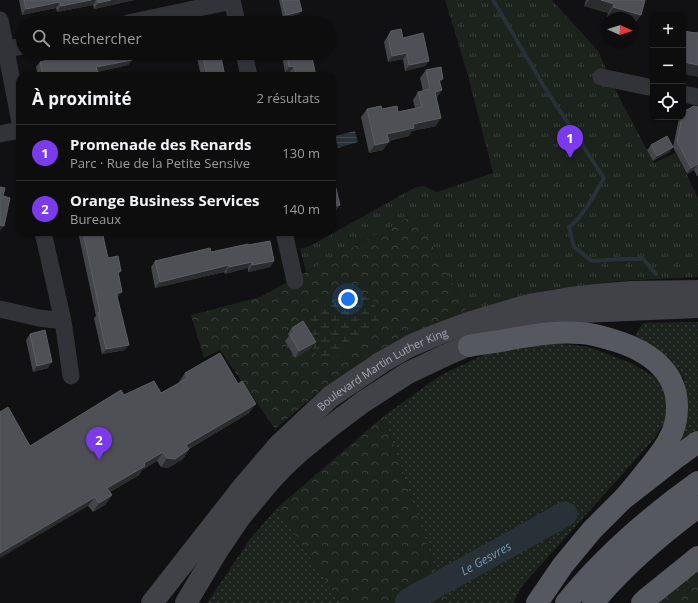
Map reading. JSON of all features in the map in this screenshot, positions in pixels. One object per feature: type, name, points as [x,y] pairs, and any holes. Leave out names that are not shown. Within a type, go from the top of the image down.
[{"type":"highway","points":[[469,346],[542,334],[582,333],[601,336],[623,343],[638,350],[660,365],[669,376],[677,398],[675,425],[669,440],[660,454],[623,499],[592,530],[563,565],[537,603]]},
{"type":"highway","points":[[623,499],[698,442]]},
{"type":"highway","points":[[566,603],[595,569],[634,531],[676,497],[698,482]]},
{"type":"highway","points":[[593,603],[650,545],[698,507]]},
{"type":"highway","points":[[642,603],[698,557]]},
{"type":"main road","name":"Boulevard Martin Luther King","points":[[152,603],[278,445],[330,397],[382,362],[410,346],[468,323],[534,304],[570,298],[631,292],[698,291]]},
{"type":"main road","name":"Boulevard Martin Luther King","points":[[186,603],[217,551],[240,517],[283,467],[299,452],[356,406],[417,369],[507,329],[542,319],[581,312],[698,307]]},
{"type":"street","points":[[160,16],[232,0],[235,16]]},
{"type":"street","points":[[0,20],[16,101]]},
{"type":"street","points":[[6,49],[16,47]]},
{"type":"street","points":[[246,60],[248,72]]},
{"type":"street","points":[[601,77],[650,87]]},
{"type":"street","points":[[686,95],[698,97]]},
{"type":"street","points":[[0,134],[16,131]]},
{"type":"street","points":[[44,236],[62,321],[71,376]]},
{"type":"street","points":[[285,236],[295,281]]},
{"type":"street","points":[[0,309],[39,318],[62,321]]},
{"type":"green space","points":[[445,0],[552,0],[598,51],[619,97],[654,163],[676,153],[698,198],[698,277],[619,281],[547,290],[468,313],[416,213],[306,272],[300,249],[310,246],[328,236],[336,236],[336,232],[414,188],[423,186],[437,192],[493,173],[467,72]]},
{"type":"green space","points":[[416,213],[468,313],[399,339],[321,390],[275,429],[220,350],[204,358],[191,315],[260,297]]},
{"type":"green space","points":[[352,292],[373,299],[379,319],[364,337],[337,357],[316,358],[306,317]]},
{"type":"green space","points":[[698,322],[698,433],[679,446],[685,427],[687,401],[684,379],[670,358],[634,337],[643,323]]},
{"type":"green space","points":[[545,342],[589,347],[631,363],[655,377],[664,388],[667,403],[665,422],[653,440],[522,586],[513,603],[447,603],[384,416],[441,375],[490,352]]},
{"type":"green space","points":[[384,416],[447,603],[409,603],[403,590],[394,603],[341,603],[277,508]]},
{"type":"green space","points":[[277,508],[341,603],[207,603],[250,539]]},
{"type":"green space","points":[[698,566],[698,603],[654,603]]},
{"type":"shaded area","points":[[355,131],[358,142],[338,148],[336,136]]},
{"type":"building","points":[[24,0],[91,0],[61,6],[60,2],[26,9]]},
{"type":"building","points":[[97,0],[111,0],[98,3]]},
{"type":"building","points":[[282,0],[299,0],[302,11],[286,15]]},
{"type":"building","points":[[601,0],[645,0],[641,15],[638,14],[638,12],[630,12],[613,7],[614,4]]},
{"type":"building","points":[[401,29],[403,38],[423,33],[429,61],[409,65],[407,53],[392,56],[388,37],[391,31]]},
{"type":"building","points":[[686,31],[698,33],[698,65],[686,63]]},
{"type":"building","points":[[49,60],[132,60],[96,67],[98,72],[42,72],[40,62]]},
{"type":"building","points":[[204,60],[222,60],[224,72],[206,72]]},
{"type":"building","points":[[288,60],[313,60],[315,72],[296,72],[294,66],[289,67]]},
{"type":"building","points":[[441,67],[443,79],[439,80],[442,90],[435,92],[441,118],[413,124],[414,128],[387,134],[389,142],[375,145],[367,109],[381,106],[382,109],[397,106],[398,112],[422,107],[418,92],[430,89],[426,70]]},
{"type":"building","points":[[694,106],[698,107],[698,164],[691,168],[677,141],[681,120],[686,120],[686,110]]},
{"type":"building","points":[[667,136],[673,147],[657,156],[651,145]]},
{"type":"building","points":[[0,187],[5,188],[3,196],[10,198],[4,226],[0,225]]},
{"type":"building","points":[[336,188],[340,205],[336,206]]},
{"type":"building","points":[[84,236],[103,236],[108,258],[118,256],[121,271],[118,272],[122,292],[117,293],[117,296],[129,345],[106,349],[98,313],[100,312]]},
{"type":"building","points":[[270,241],[274,261],[252,265],[252,262],[229,267],[229,265],[160,282],[155,261],[210,248],[211,252]]},
{"type":"building","points":[[303,321],[316,342],[299,351],[290,335],[294,332],[292,328]]},
{"type":"building","points":[[45,330],[52,362],[37,366],[30,334]]},
{"type":"building","points":[[220,353],[238,384],[242,381],[256,404],[186,445],[189,449],[175,459],[167,458],[163,452],[144,463],[145,466],[107,488],[112,495],[99,503],[95,497],[0,553],[0,412],[8,407],[30,446],[121,390],[124,395],[154,381],[161,393],[188,378],[185,373]]},
{"type":"waterway","points":[[493,0],[545,88],[604,178],[593,198],[580,216],[569,227],[574,247],[592,261],[643,259],[656,274]]},
{"type":"waterway","name":"Le Gesvres","points":[[407,603],[408,601],[565,514]]},
{"type":"place","name":"Promenade des Renards","points":[[570,158]]},
{"type":"place","name":"Orange Business Services","points":[[99,460]]}]
